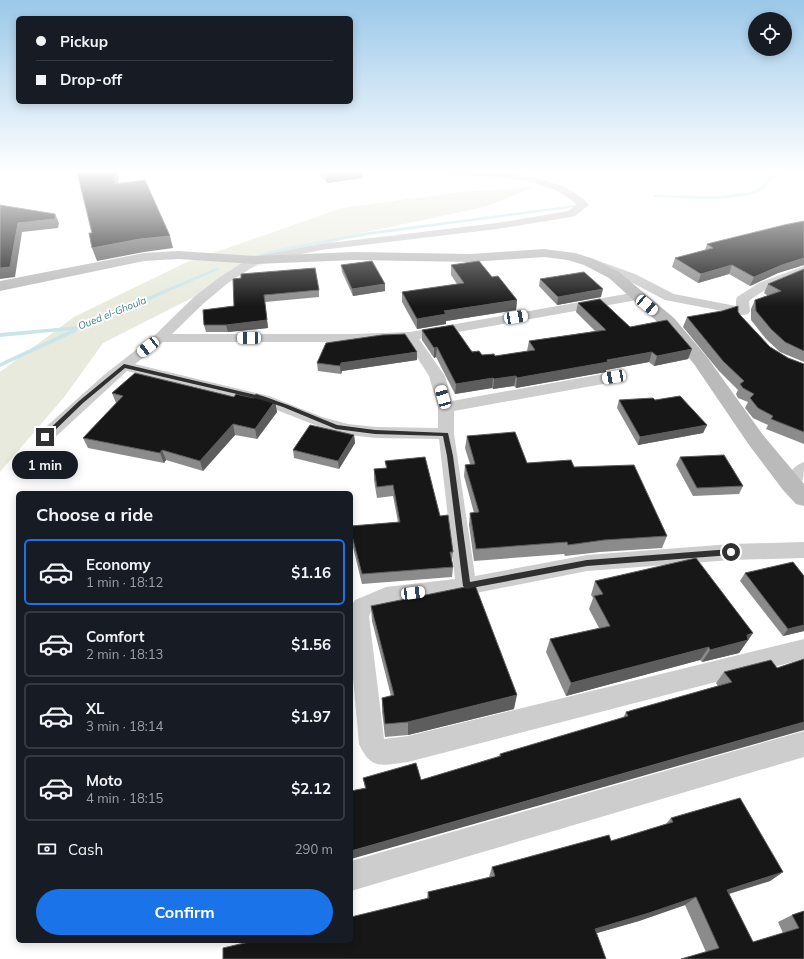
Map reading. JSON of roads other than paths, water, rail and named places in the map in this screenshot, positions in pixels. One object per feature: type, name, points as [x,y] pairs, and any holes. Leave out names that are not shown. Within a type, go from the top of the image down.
[{"type":"main road","points":[[0,286],[144,257],[178,254],[255,260],[355,256],[471,258],[544,253],[570,256],[589,262],[614,276],[668,322],[701,361],[756,440],[804,498]]},
{"type":"street","points":[[45,437],[81,402],[160,338],[199,300],[224,280],[255,260],[321,247],[497,226],[552,217]]},
{"type":"street","points":[[589,262],[626,275],[670,297],[743,311]]},
{"type":"street","points":[[746,326],[743,321],[742,300],[757,289],[804,270]]},
{"type":"street","points":[[160,338],[354,338],[410,336],[637,296]]},
{"type":"street","points":[[410,336],[437,376],[446,408],[446,434],[466,586]]},
{"type":"street","points":[[124,366],[263,399],[286,406],[336,427],[375,432],[446,434]]},
{"type":"street","points":[[446,408],[614,377]]},
{"type":"street","points":[[791,484],[804,468]]},
{"type":"street","points":[[804,550],[731,552],[587,563],[466,586],[386,596],[363,606],[358,615],[372,744],[379,753],[408,749],[804,649]]},
{"type":"street","points":[[353,875],[804,744]]},
{"type":"waterway","name":"Oued el-Ghoula","points":[[246,258],[287,248],[369,233],[498,217]]},
{"type":"waterway","name":"Oued el-Ghoula","points":[[0,335],[81,328],[218,269]]},
{"type":"waterway","points":[[0,365],[74,331]]}]
